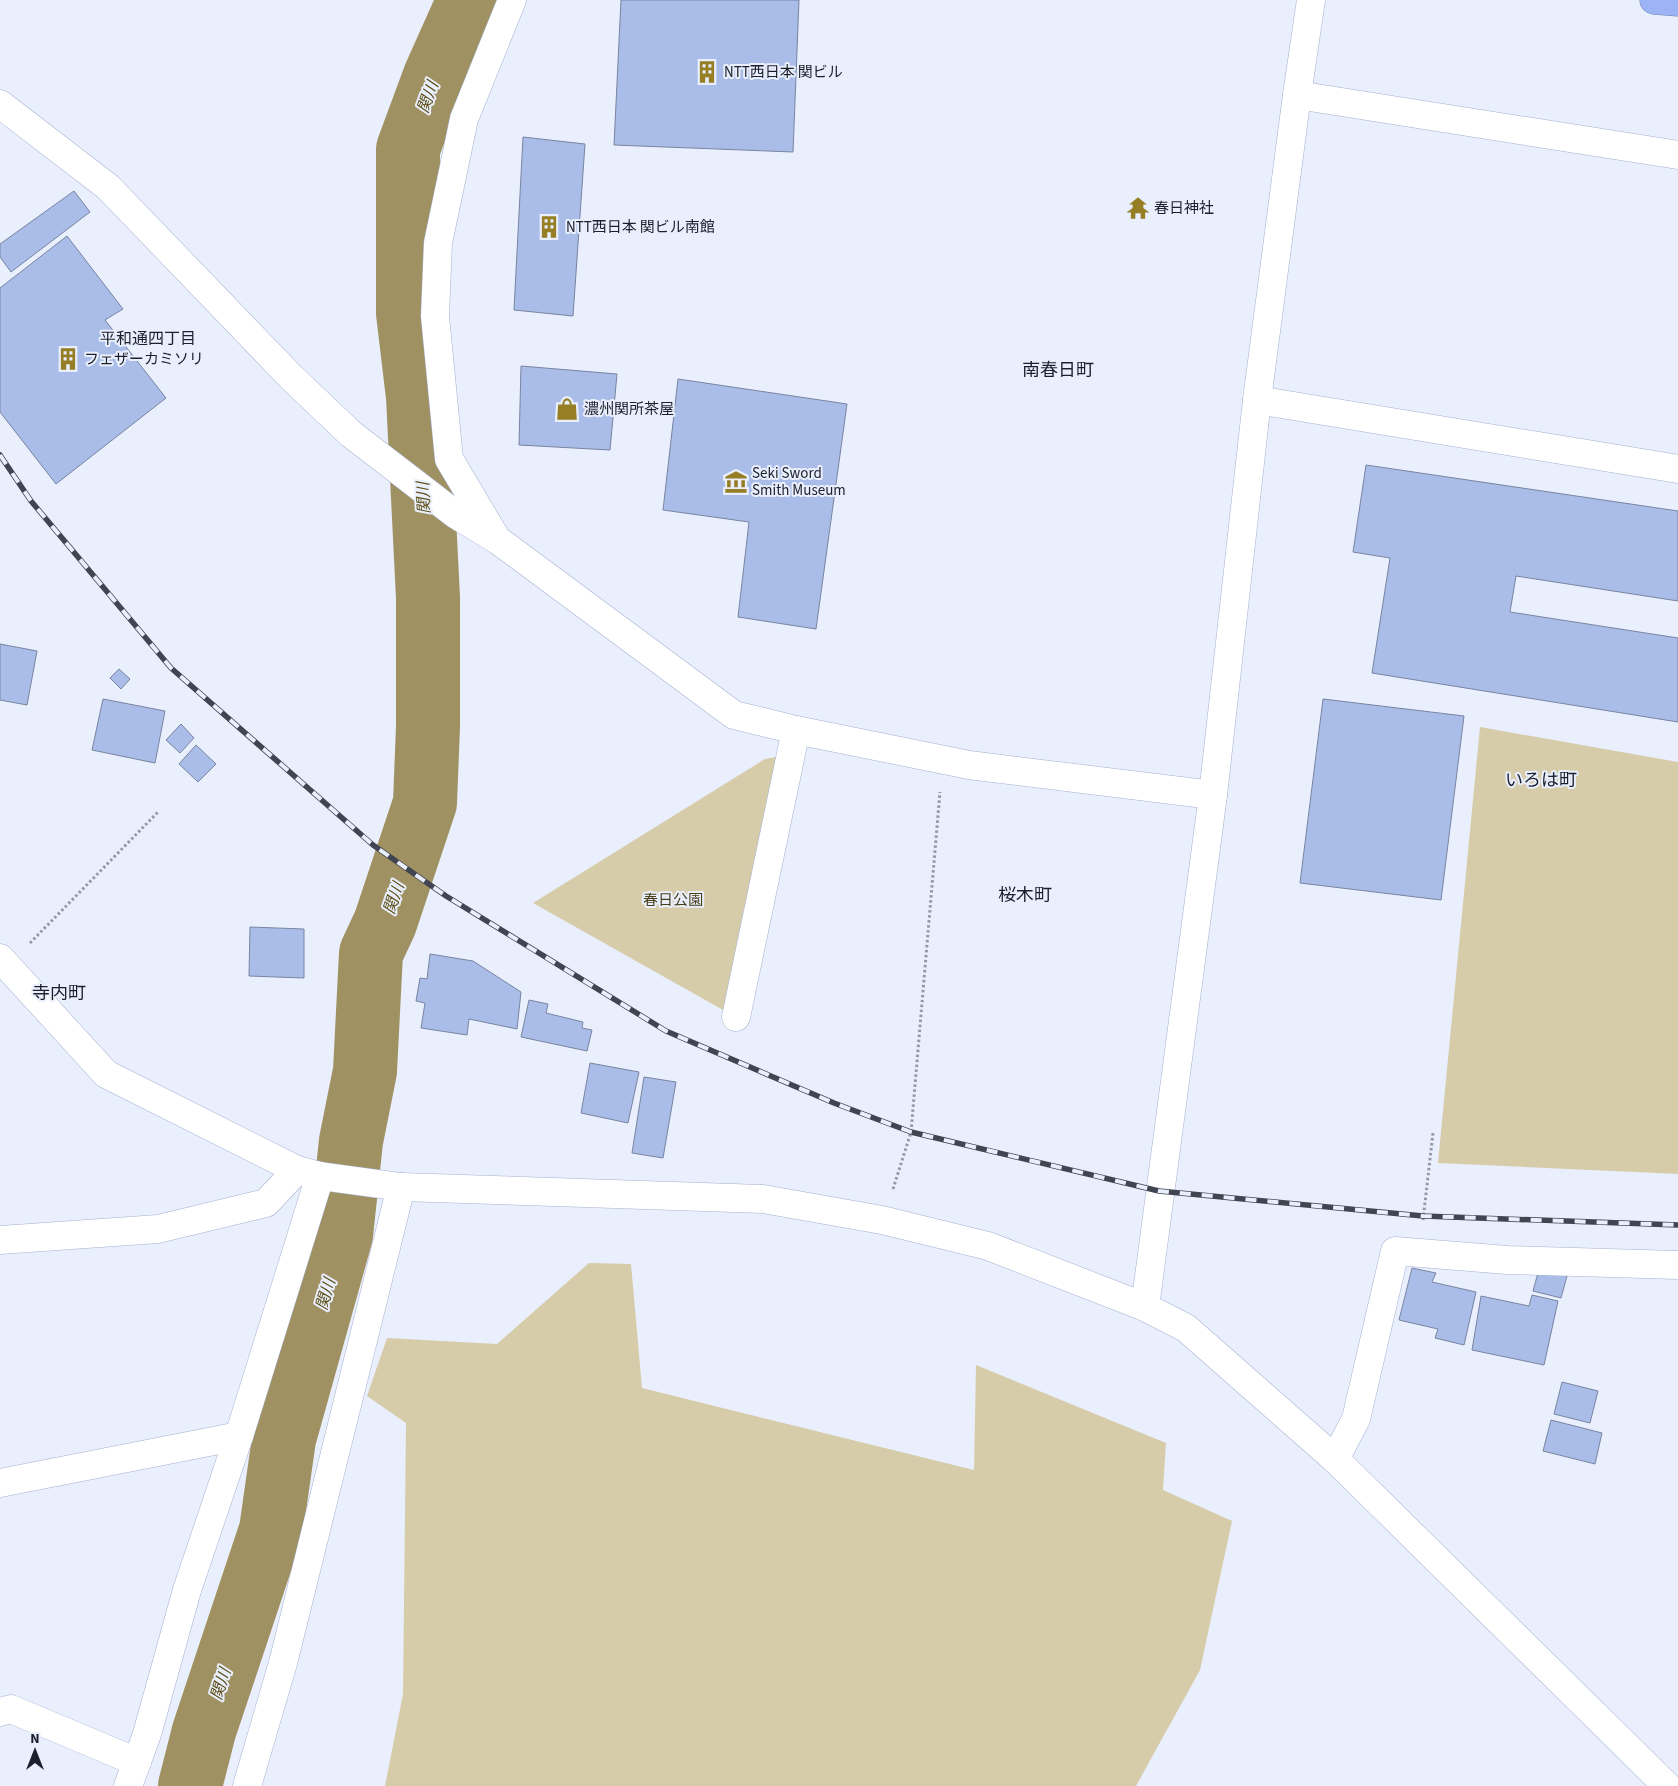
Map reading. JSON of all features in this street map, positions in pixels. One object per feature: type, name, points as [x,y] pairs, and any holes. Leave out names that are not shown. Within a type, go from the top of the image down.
[{"type":"highway","points":[[1654,0],[1678,2]]},
{"type":"street","points":[[498,541],[449,459],[435,316],[438,243],[464,119],[512,0]]},
{"type":"street","points":[[1145,1307],[1213,795],[1257,400],[1297,95],[1312,0]]},
{"type":"street","points":[[1297,95],[1678,155]]},
{"type":"street","points":[[0,104],[108,187],[291,377],[351,434],[455,514],[498,541],[734,715],[796,730],[969,766],[1213,795]]},
{"type":"street","points":[[1257,400],[1678,469]]},
{"type":"street","points":[[736,1017],[796,730]]},
{"type":"street","points":[[3,962],[106,1074],[308,1174],[401,1186],[763,1199],[882,1220],[988,1246],[1145,1307],[1186,1328],[1335,1459],[1667,1786]]},
{"type":"street","points":[[0,1240],[167,1227],[266,1203],[308,1174]]},
{"type":"street","points":[[0,1712],[11,1709],[132,1774],[147,1734],[187,1590],[239,1436],[308,1174]]},
{"type":"street","points":[[247,1786],[282,1663],[401,1186]]},
{"type":"street","points":[[1335,1459],[1356,1419],[1395,1251],[1508,1260],[1678,1265]]},
{"type":"street","points":[[0,1483],[239,1436]]},
{"type":"path","points":[[882,1220],[911,1132],[943,760]]},
{"type":"path","points":[[3,962],[158,811]]},
{"type":"path","points":[[1418,1253],[1433,1133]]},
{"type":"green space","points":[[1480,727],[1678,762],[1678,1174],[1438,1163]]},
{"type":"green space","name":"春日公園","points":[[776,757],[723,1010],[533,903],[765,759]]},
{"type":"green space","points":[[589,1263],[631,1264],[642,1388],[974,1470],[976,1365],[1166,1443],[1163,1490],[1232,1521],[1200,1670],[1136,1786],[385,1786],[403,1694],[406,1423],[367,1396],[387,1338],[497,1344]]},
{"type":"building","name":"NTT西日本 関ビル","points":[[621,0],[799,0],[793,152],[614,145]]},
{"type":"building","name":"NTT西日本 関ビル南館","points":[[523,137],[585,144],[573,316],[514,310]]},
{"type":"building","points":[[74,191],[90,212],[11,272],[0,257],[0,244]]},
{"type":"building","name":"フェザーカミソリ","points":[[67,236],[123,309],[105,320],[166,398],[56,484],[0,412],[0,288]]},
{"type":"building","name":"濃州関所茶屋","points":[[521,366],[617,374],[610,450],[519,445]]},
{"type":"building","points":[[678,379],[847,404],[816,629],[738,617],[749,522],[663,510]]},
{"type":"building","points":[[1366,465],[1678,511],[1678,601],[1516,576],[1510,612],[1678,638],[1678,722],[1372,673],[1390,558],[1353,552]]},
{"type":"building","points":[[0,644],[37,651],[27,705],[0,700]]},
{"type":"building","points":[[119,669],[130,679],[121,689],[110,678]]},
{"type":"building","points":[[103,699],[165,711],[155,763],[92,750]]},
{"type":"building","points":[[1323,699],[1464,716],[1441,900],[1300,883]]},
{"type":"building","points":[[181,724],[194,738],[180,753],[166,740]]},
{"type":"building","points":[[196,745],[216,764],[198,782],[179,764]]},
{"type":"building","points":[[250,927],[304,929],[304,978],[249,976]]},
{"type":"building","points":[[430,954],[473,961],[521,992],[517,1029],[469,1019],[467,1035],[421,1028],[425,1003],[416,1001],[420,978],[427,979]]},
{"type":"building","points":[[529,1000],[548,1004],[546,1013],[583,1022],[582,1028],[592,1030],[587,1051],[521,1037]]},
{"type":"building","points":[[590,1063],[639,1072],[628,1123],[581,1113]]},
{"type":"building","points":[[644,1077],[676,1082],[663,1158],[632,1153]]},
{"type":"building","points":[[1412,1268],[1436,1273],[1432,1282],[1476,1292],[1464,1345],[1435,1338],[1438,1329],[1399,1320]]},
{"type":"building","points":[[1539,1269],[1567,1276],[1561,1298],[1533,1291]]},
{"type":"building","points":[[1532,1295],[1558,1301],[1544,1365],[1472,1350],[1481,1296],[1529,1306]]},
{"type":"building","points":[[1562,1382],[1598,1391],[1590,1423],[1554,1414]]},
{"type":"building","points":[[1551,1420],[1602,1433],[1595,1464],[1543,1451]]},
{"type":"waterway","name":"関川","points":[[190,1786],[204,1731],[271,1530],[284,1439],[341,1235],[351,1141],[365,1071],[371,953],[385,923],[425,803],[428,726],[428,598],[418,397],[408,313],[408,149],[435,76],[469,0]]},
{"type":"railway","points":[[0,455],[31,501],[171,668],[373,845],[446,896],[666,1031],[834,1103],[911,1132],[1159,1191],[1423,1216],[1678,1225]]},
{"type":"place","name":"NTT西日本 関ビル","points":[[707,72]]},
{"type":"place","name":"春日神社","points":[[1138,208]]},
{"type":"place","name":"NTT西日本 関ビル南館","points":[[549,227]]},
{"type":"place","name":"フェザーカミソリ","points":[[68,359]]},
{"type":"place","name":"濃州関所茶屋","points":[[567,409]]},
{"type":"place","name":"Seki Sword Smith Museum","points":[[736,482]]},
{"type":"district","name":"平和通四丁目","points":[[148,338]]},
{"type":"district","name":"南春日町","points":[[1058,370]]},
{"type":"district","name":"いろは町","points":[[1541,780]]},
{"type":"district","name":"桜木町","points":[[1025,895]]},
{"type":"district","name":"寺内町","points":[[59,993]]}]
